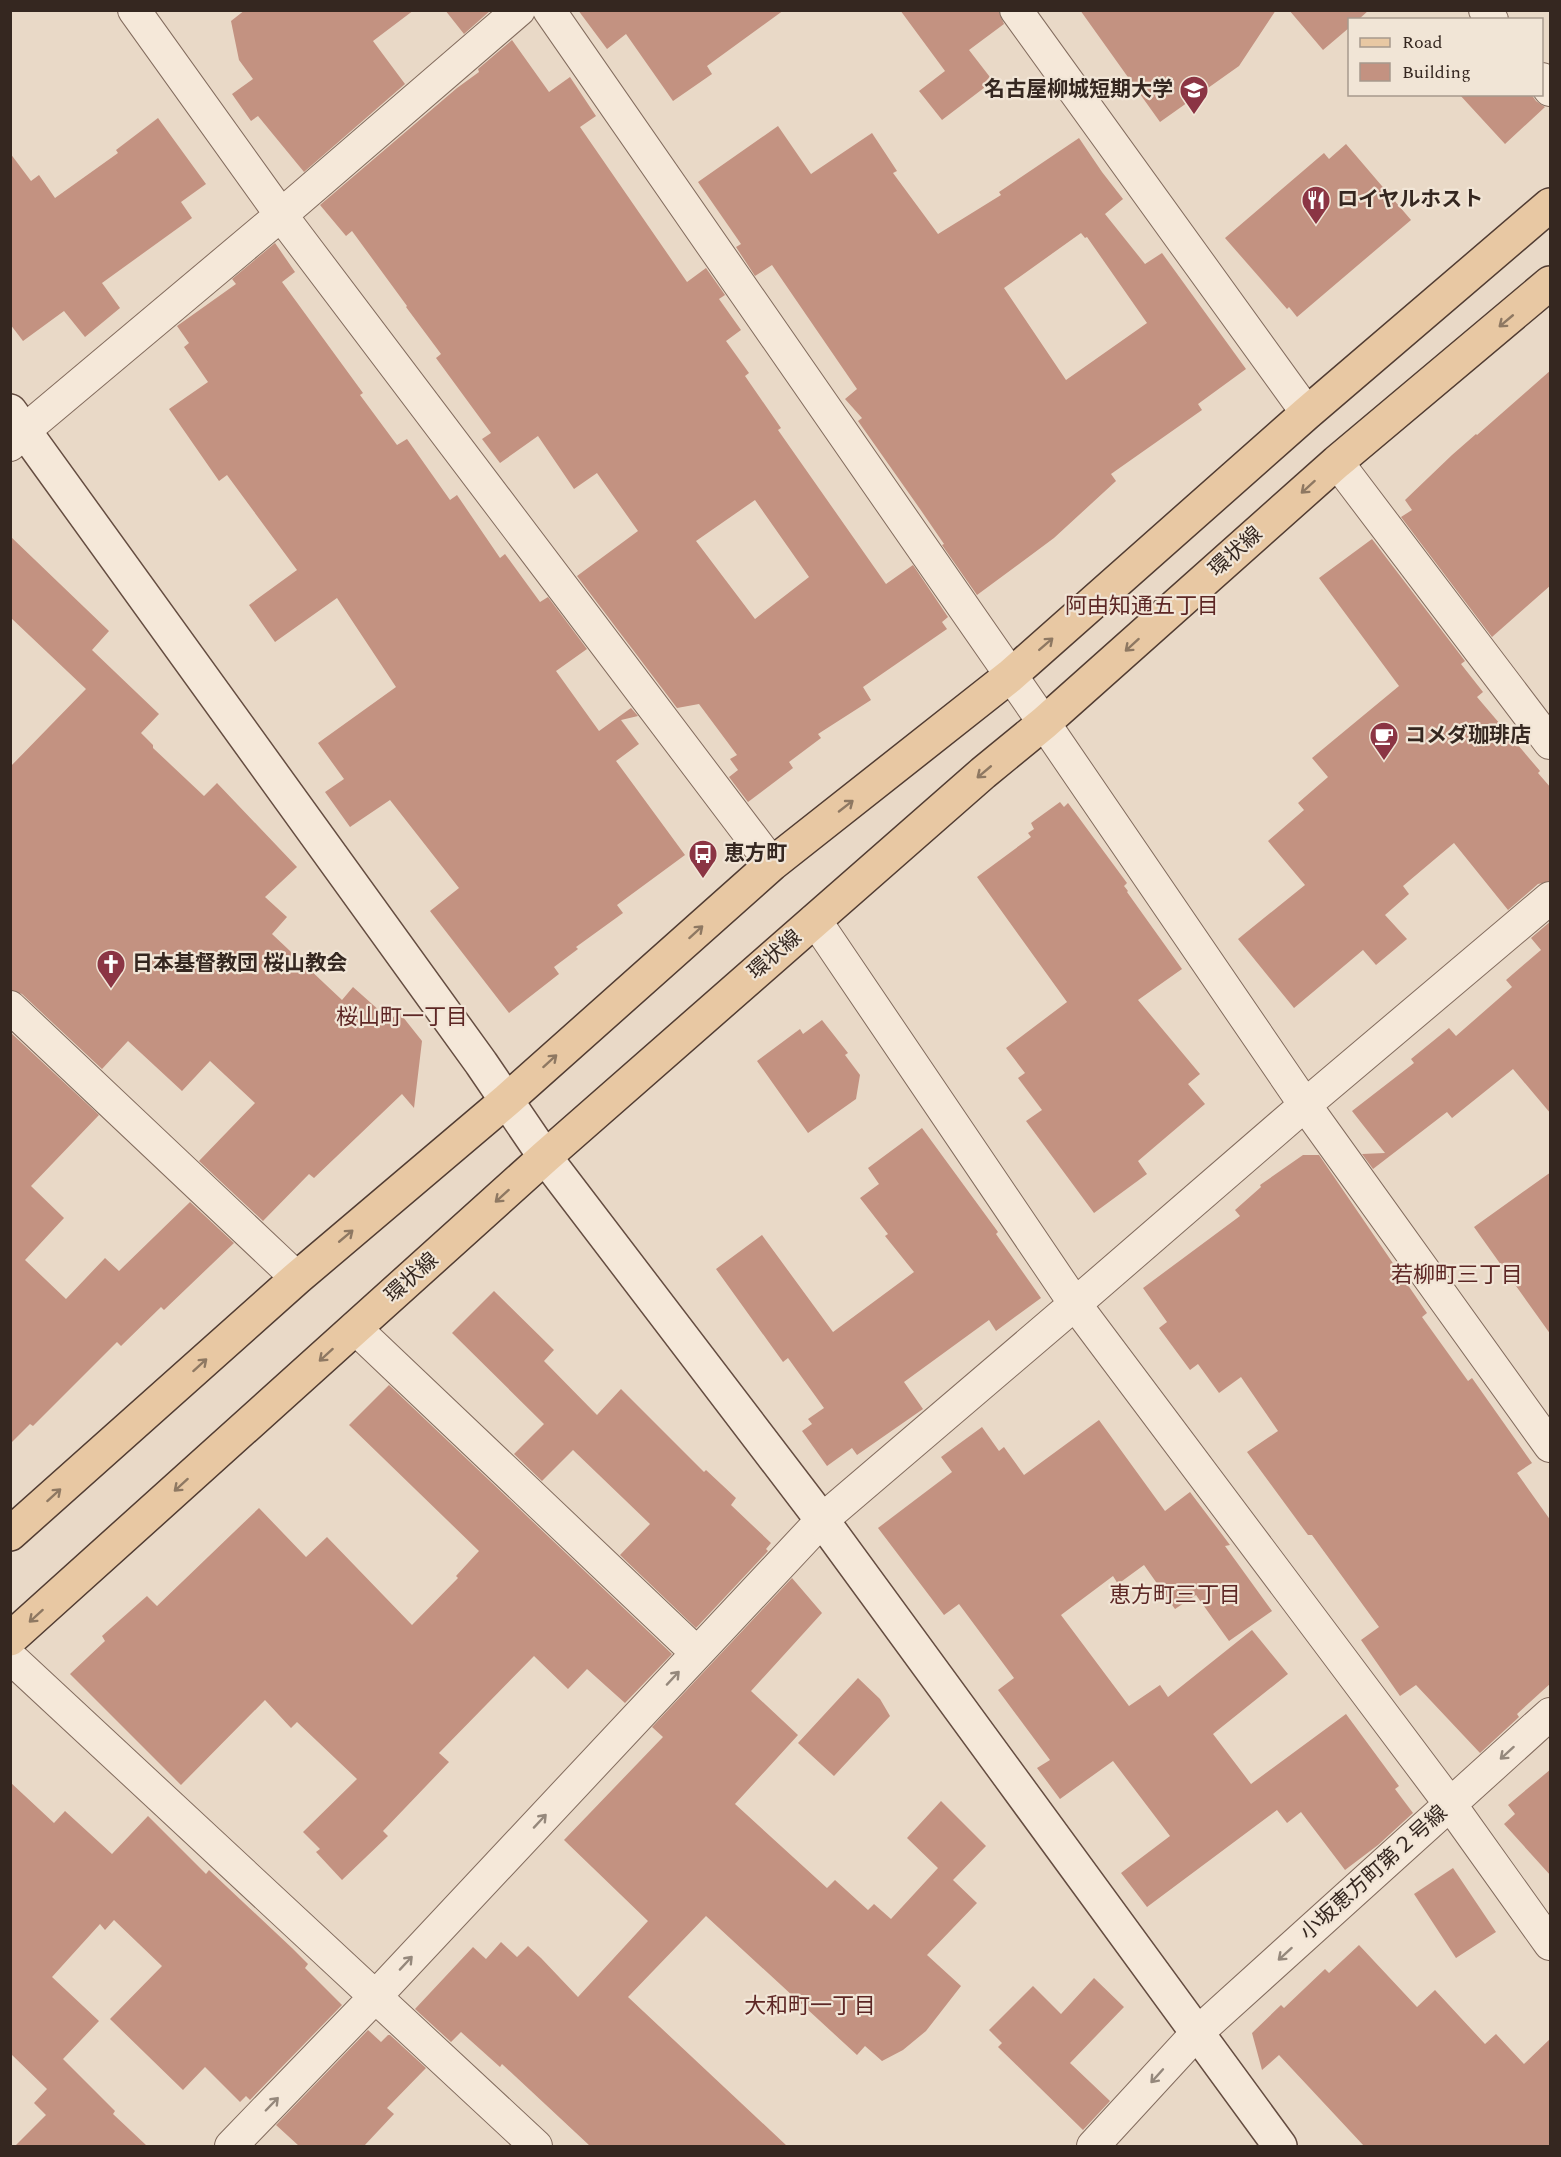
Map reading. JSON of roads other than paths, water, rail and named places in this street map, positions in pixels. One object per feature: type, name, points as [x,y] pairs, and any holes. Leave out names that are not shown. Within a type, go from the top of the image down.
[{"type":"main road","points":[[10,1534],[297,1278],[507,1100],[772,864],[1010,676],[1307,413],[1551,205]]},
{"type":"main road","name":"環状線","points":[[10,1639],[545,1157],[983,773],[1044,723],[1337,462],[1551,283]]},
{"type":"street","points":[[134,10],[281,215],[772,864]]},
{"type":"street","points":[[519,10],[281,215],[15,429],[507,1100],[545,1157],[822,1520],[1280,2146]]},
{"type":"street","points":[[549,10],[1044,723],[1305,1105],[1551,1446]]},
{"type":"street","points":[[1016,10],[1307,413]]},
{"type":"street","points":[[1337,462],[1551,743]]},
{"type":"street","points":[[231,2146],[375,1997],[822,1520],[1305,1105],[1551,898]]},
{"type":"street","points":[[815,920],[1075,1304],[1450,1804],[1551,1944]]},
{"type":"street","points":[[10,1007],[297,1278]]},
{"type":"street","points":[[355,1328],[697,1653]]},
{"type":"street","points":[[10,1657],[536,2146]]},
{"type":"street","name":"小坂恵方町第２号線","points":[[1093,2146],[1197,2033],[1551,1713]]},
{"type":"place","name":"名古屋柳城短期大学","points":[[1194,116]]},
{"type":"place","name":"ロイヤルホスト","points":[[1316,226]]},
{"type":"place","name":"コメダ珈琲店","points":[[1384,762]]},
{"type":"place","name":"恵方町","points":[[703,880]]},
{"type":"place","name":"日本基督教団 桜山教会","points":[[111,990]]},
{"type":"district","name":"阿由知通五丁目","points":[[1142,606]]},
{"type":"district","name":"桜山町一丁目","points":[[402,1017]]},
{"type":"district","name":"若柳町三丁目","points":[[1457,1275]]},
{"type":"district","name":"恵方町三丁目","points":[[1175,1595]]},
{"type":"district","name":"大和町一丁目","points":[[810,2006]]}]
